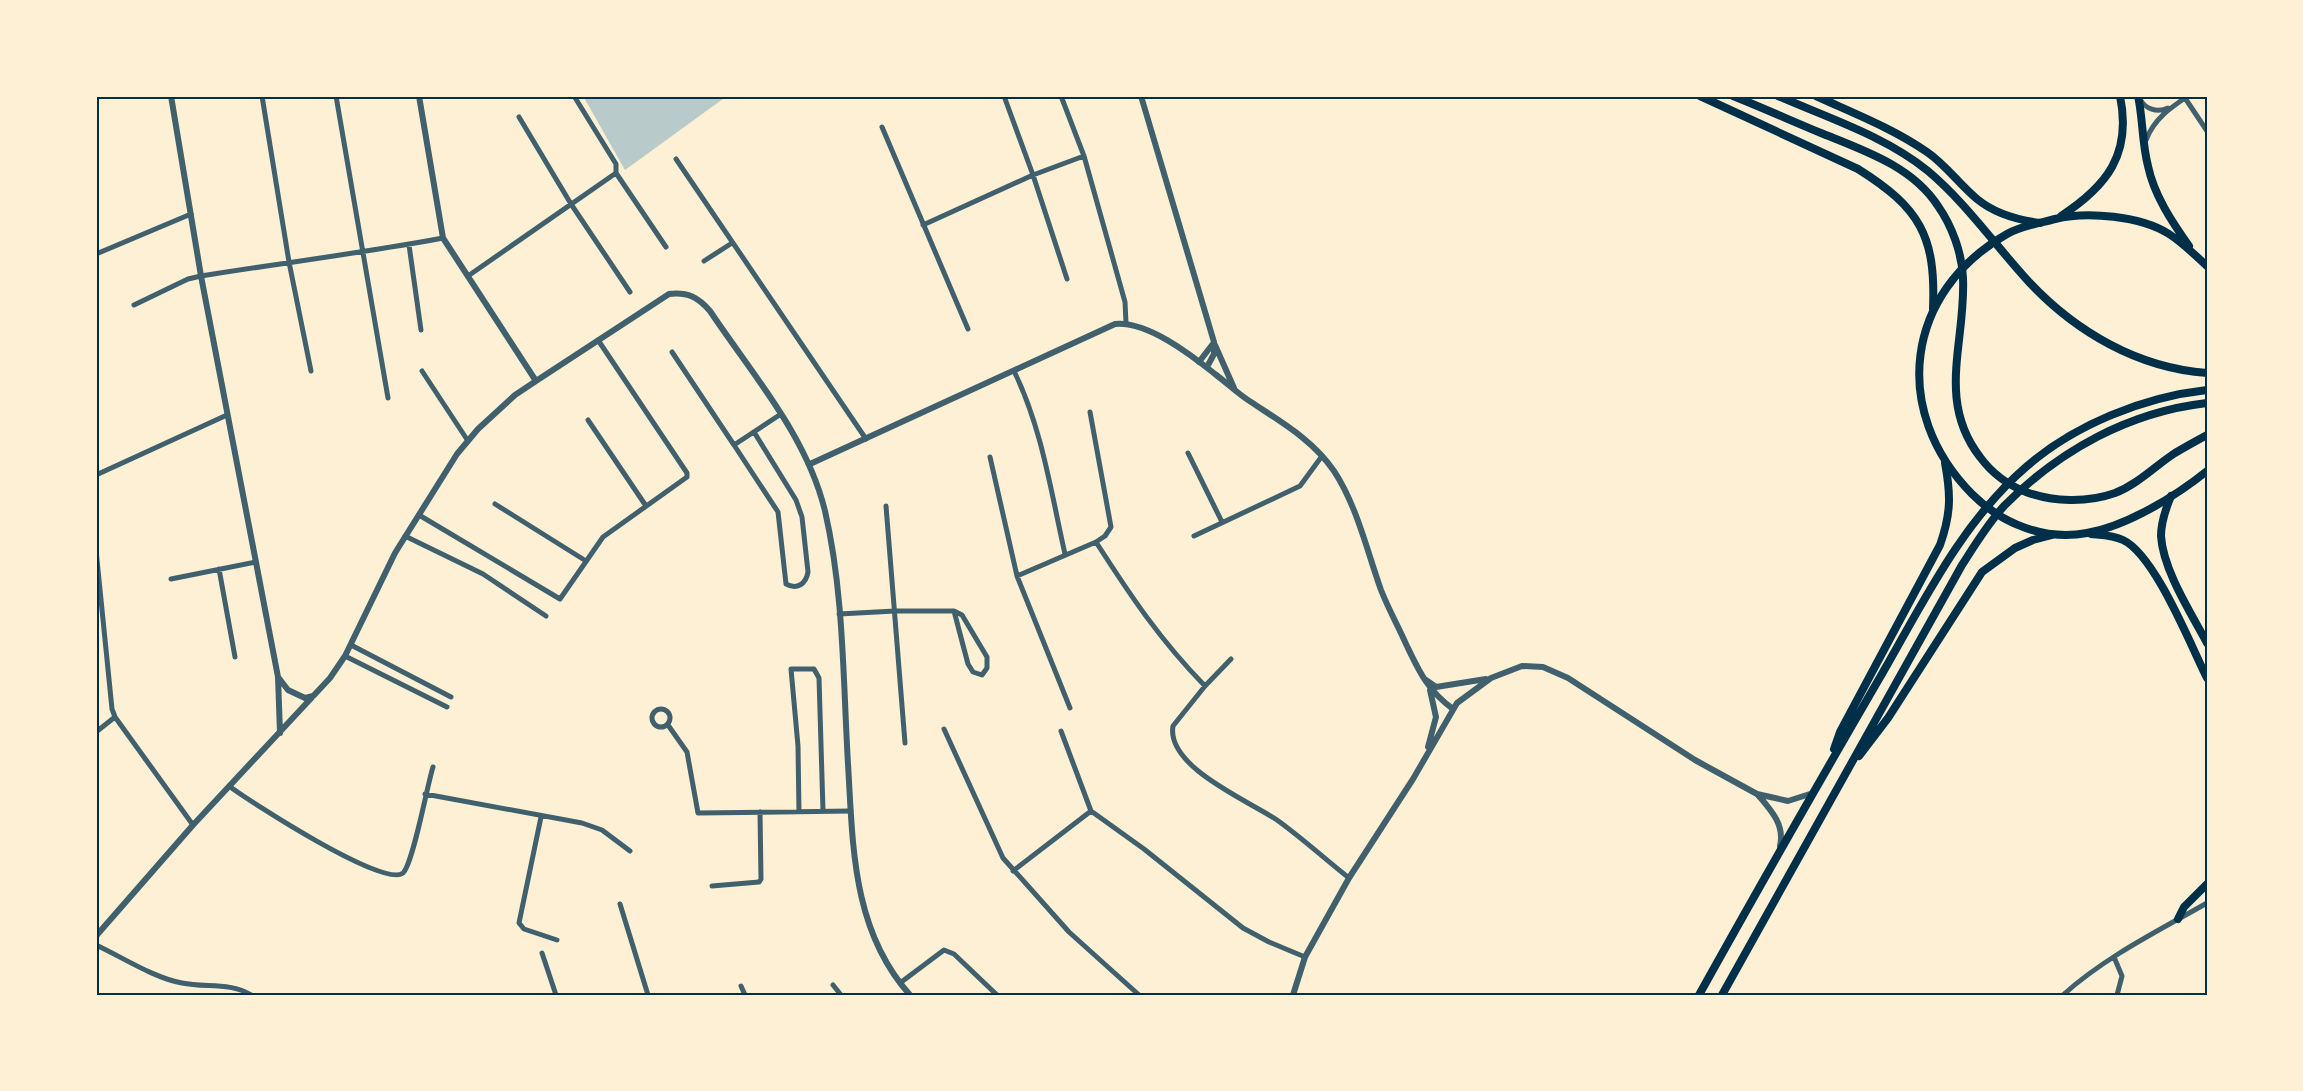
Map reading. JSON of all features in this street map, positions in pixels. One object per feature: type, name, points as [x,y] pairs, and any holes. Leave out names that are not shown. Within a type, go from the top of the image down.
[{"type":"main road","points":[[1700,96],[1858,169],[1900,199],[1913,215],[1929,244],[1934,287],[1933,309],[1920,351],[1919,376],[1928,427],[1944,460],[1965,486],[1989,509],[2029,530],[2059,534],[2109,535],[2124,540],[2152,569],[2207,678]]},
{"type":"main road","points":[[1733,96],[1878,157],[1905,173],[1925,189],[1939,206],[1953,232],[1963,275],[1963,316],[1956,363],[1955,400],[1959,418],[1974,450],[1984,463],[2014,487],[2038,496],[2056,499],[2093,498],[2115,493],[2136,482],[2176,453],[2207,435]]},
{"type":"main road","points":[[1778,96],[1881,141],[1916,161],[1963,206],[2044,298],[2094,336],[2127,353],[2157,364],[2207,373]]},
{"type":"main road","points":[[1816,96],[1896,132],[1942,164],[1977,199],[1992,209],[2022,221],[2040,223]]},
{"type":"main road","points":[[2058,218],[2097,189],[2107,176],[2115,159],[2122,128],[2120,96]]},
{"type":"main road","points":[[2138,96],[2143,121],[2144,145],[2155,190],[2193,252]]},
{"type":"main road","points":[[1933,309],[1963,268],[2008,233],[2075,215],[2107,216],[2139,222],[2167,233],[2193,252],[2207,266]]},
{"type":"main road","points":[[1699,995],[1780,849],[1951,555],[1996,496],[2026,467],[2055,445],[2082,429],[2124,410],[2172,395],[2207,390]]},
{"type":"main road","points":[[1722,995],[1962,565],[2004,506],[2058,460],[2086,441],[2151,414],[2207,403]]},
{"type":"main road","points":[[1830,764],[1840,732],[1940,545],[1948,523],[1950,505],[1944,460]]},
{"type":"main road","points":[[2087,533],[2140,515],[2207,471]]},
{"type":"main road","points":[[2172,494],[2163,521],[2161,535],[2163,549],[2184,600],[2207,643]]},
{"type":"main road","points":[[1846,772],[1887,718],[1982,572],[2015,548],[2033,540],[2059,534]]},
{"type":"main road","points":[[2178,919],[2184,907],[2207,884]]},
{"type":"street","points":[[171,96],[201,276],[278,676],[280,733]]},
{"type":"street","points":[[262,96],[289,262],[311,371]]},
{"type":"street","points":[[336,96],[388,398]]},
{"type":"street","points":[[419,96],[443,238],[536,381]]},
{"type":"street","points":[[574,96],[616,164],[616,173],[666,247]]},
{"type":"street","points":[[1004,96],[1067,279]]},
{"type":"street","points":[[1061,96],[1084,156],[1125,302],[1126,323]]},
{"type":"street","points":[[1141,96],[1214,342],[1235,389]]},
{"type":"street","points":[[2138,96],[2143,104],[2154,110],[2172,107]]},
{"type":"street","points":[[2144,145],[2150,128],[2172,107],[2187,97],[2207,131]]},
{"type":"street","points":[[519,117],[571,204],[630,292]]},
{"type":"street","points":[[882,127],[968,329]]},
{"type":"street","points":[[922,225],[1033,175],[1084,156]]},
{"type":"street","points":[[676,159],[866,439]]},
{"type":"street","points":[[468,276],[616,173]]},
{"type":"street","points":[[96,254],[191,214]]},
{"type":"street","points":[[134,305],[188,279],[201,276],[362,253],[443,238]]},
{"type":"street","points":[[704,261],[732,243]]},
{"type":"street","points":[[409,245],[421,330]]},
{"type":"street","points":[[96,936],[193,825],[315,695],[345,656],[373,595],[405,536],[457,454],[468,441],[515,395],[669,294],[682,293],[700,300],[710,311],[781,414],[810,465],[824,508],[833,549],[839,614],[850,811],[856,869],[866,918],[879,950],[910,995]]},
{"type":"street","points":[[810,465],[1115,324],[1126,323],[1163,339],[1294,430],[1322,456],[1345,489],[1382,592],[1430,690],[1437,717],[1427,753]]},
{"type":"street","points":[[419,515],[560,599],[603,537],[683,480],[687,473],[598,340]]},
{"type":"street","points":[[1199,362],[1209,352],[1214,342]]},
{"type":"street","points":[[1207,368],[1214,354],[1214,342]]},
{"type":"street","points":[[672,352],[778,512],[786,584],[800,586],[806,581],[808,572],[800,509],[792,492],[754,432]]},
{"type":"street","points":[[422,371],[468,441]]},
{"type":"street","points":[[1014,371],[1026,396],[1038,431],[1065,554]]},
{"type":"street","points":[[1017,576],[1096,542],[1105,536],[1111,527],[1090,412]]},
{"type":"street","points":[[734,445],[781,414]]},
{"type":"street","points":[[96,475],[227,415]]},
{"type":"street","points":[[588,420],[646,506]]},
{"type":"street","points":[[1188,453],[1222,522]]},
{"type":"street","points":[[1194,536],[1300,486],[1322,456]]},
{"type":"street","points":[[990,457],[1017,576],[1070,708]]},
{"type":"street","points":[[495,504],[586,561]]},
{"type":"street","points":[[886,506],[905,743]]},
{"type":"street","points":[[405,536],[483,574],[546,616]]},
{"type":"street","points":[[1096,542],[1136,604],[1173,654],[1204,686]]},
{"type":"street","points":[[96,550],[112,709],[115,717],[193,825]]},
{"type":"street","points":[[171,579],[256,562]]},
{"type":"street","points":[[219,569],[235,657]]},
{"type":"street","points":[[839,614],[954,611],[962,615],[987,657],[987,668],[982,675],[973,672],[968,664],[954,611]]},
{"type":"street","points":[[351,645],[451,697]]},
{"type":"street","points":[[345,656],[447,707]]},
{"type":"street","points":[[1231,659],[1204,686],[1173,726],[1174,745],[1180,754],[1224,790],[1277,820],[1349,878]]},
{"type":"street","points":[[1423,679],[1436,687],[1491,678],[1522,666],[1543,667],[1560,674],[1695,760],[1757,794],[1788,801],[1813,793]]},
{"type":"street","points":[[799,812],[798,746],[791,669],[814,669],[819,678],[823,811]]},
{"type":"street","points":[[278,676],[288,690],[305,698],[315,695]]},
{"type":"street","points":[[1293,995],[1305,957],[1349,878],[1413,779],[1453,709],[1466,695],[1491,678]]},
{"type":"street","points":[[1430,690],[1453,709]]},
{"type":"street","points":[[96,732],[115,717]]},
{"type":"street","points":[[668,725],[687,752],[698,813],[850,811]]},
{"type":"street","points":[[944,729],[1003,858],[1069,932],[1140,995]]},
{"type":"street","points":[[1061,731],[1091,811],[1144,849],[1244,928],[1269,942],[1305,957]]},
{"type":"street","points":[[229,786],[279,820],[355,862],[392,876],[400,876],[405,872],[413,851],[433,767]]},
{"type":"street","points":[[425,794],[595,827],[630,851]]},
{"type":"street","points":[[1757,794],[1774,814],[1780,828],[1782,839],[1780,849]]},
{"type":"street","points":[[1013,871],[1091,811]]},
{"type":"street","points":[[712,886],[759,882],[761,879],[760,812]]},
{"type":"street","points":[[541,817],[519,923],[524,929],[557,940]]},
{"type":"street","points":[[2063,995],[2081,979],[2114,957],[2207,903]]},
{"type":"street","points":[[620,904],[648,995]]},
{"type":"street","points":[[96,945],[163,977],[183,983],[226,986],[252,995]]},
{"type":"street","points":[[900,983],[944,950],[954,954],[997,995]]},
{"type":"street","points":[[542,953],[556,995]]},
{"type":"street","points":[[2114,957],[2122,976],[2117,995]]},
{"type":"street","points":[[833,985],[841,995]]},
{"type":"street","points":[[741,986],[745,995]]},
{"type":"shaded area","points":[[583,96],[727,96],[625,170]]}]
